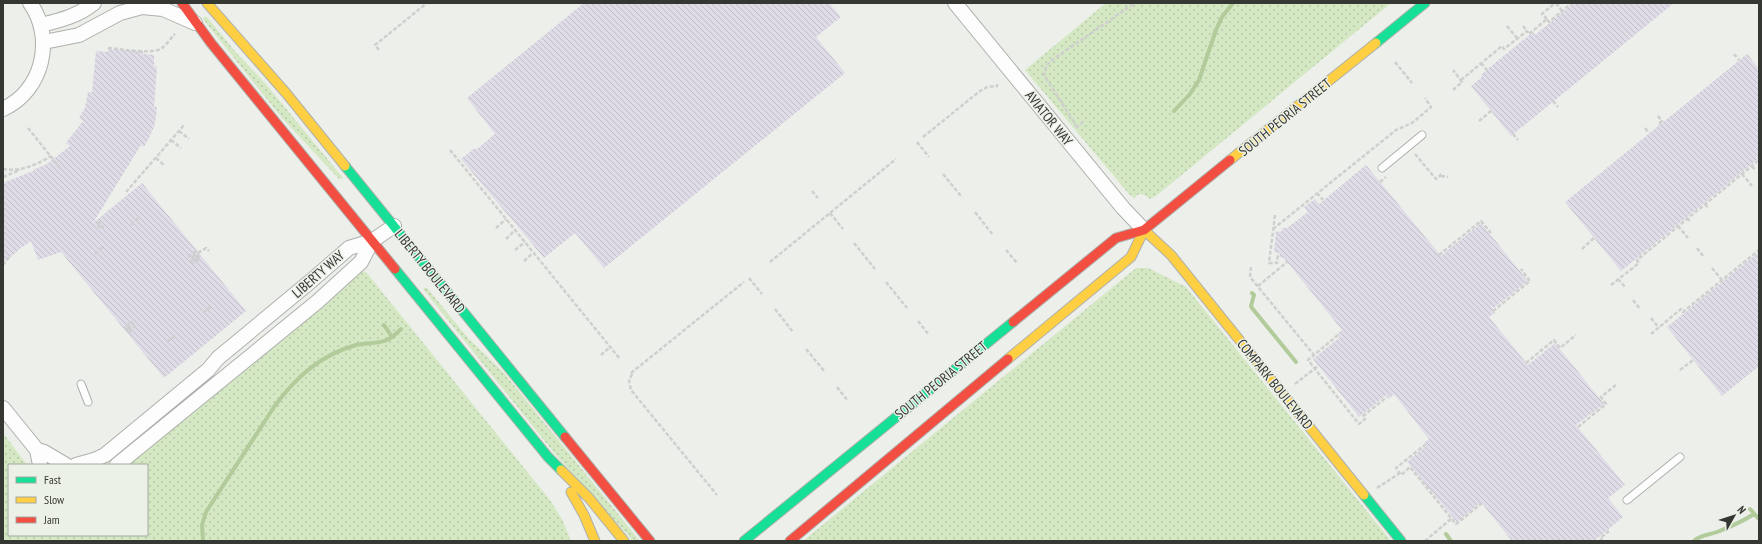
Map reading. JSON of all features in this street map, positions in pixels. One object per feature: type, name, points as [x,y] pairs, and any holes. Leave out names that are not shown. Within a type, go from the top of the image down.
[{"type":"street","points":[[3,109],[20,97],[32,83],[41,64],[44,42],[41,25],[30,3]]},
{"type":"street","points":[[41,25],[74,16],[83,12],[94,3]]},
{"type":"street","points":[[105,20],[110,12],[122,3]]},
{"type":"street","name":"LIBERTY BOULEVARD","points":[[182,3],[214,47],[548,457],[588,498],[624,541]]},
{"type":"street","name":"LIBERTY BOULEVARD","points":[[207,3],[286,93],[650,541]]},
{"type":"street","name":"AVIATOR WAY","points":[[956,3],[1123,208],[1144,230]]},
{"type":"street","name":"SOUTH PEORIA STREET","points":[[744,541],[1116,238],[1144,230],[1425,3]]},
{"type":"street","points":[[44,42],[79,35],[105,20],[130,9],[148,7],[168,11],[198,24]]},
{"type":"street","points":[[372,241],[394,226]]},
{"type":"street","name":"SOUTH PEORIA STREET","points":[[790,541],[1131,257],[1144,230]]},
{"type":"street","name":"COMPARK BOULEVARD","points":[[1144,230],[1171,255],[1401,541]]},
{"type":"street","name":"LIBERTY WAY","points":[[80,464],[105,455],[208,370],[218,358],[349,248],[372,241]]},
{"type":"street","name":"LIBERTY WAY","points":[[118,464],[317,302],[361,262],[372,241]]},
{"type":"street","points":[[3,408],[37,450],[40,464]]},
{"type":"street","points":[[37,450],[44,452],[63,464]]},
{"type":"street","points":[[548,457],[553,469],[578,502],[595,541]]},
{"type":"lane","points":[[1382,168],[1422,135]]},
{"type":"lane","points":[[81,384],[88,402]]},
{"type":"lane","points":[[1627,500],[1680,457]]},
{"type":"path","points":[[379,50],[375,45],[427,3]]},
{"type":"path","points":[[1076,127],[1044,75],[1046,66],[1052,60],[1135,3]]},
{"type":"path","points":[[1562,11],[1555,3],[1542,14],[1549,22],[1572,3]]},
{"type":"path","points":[[1524,26],[1529,34],[1547,19]]},
{"type":"path","points":[[1507,26],[1517,38]]},
{"type":"path","points":[[1453,90],[1462,82],[1461,80],[1502,46],[1504,49],[1527,31]]},
{"type":"path","points":[[109,49],[158,50],[174,34]]},
{"type":"path","points":[[1734,54],[1739,60]]},
{"type":"path","points":[[1395,62],[1412,83]]},
{"type":"path","points":[[1481,63],[1487,70]]},
{"type":"path","points":[[1453,70],[1461,80]]},
{"type":"path","points":[[923,137],[982,89],[997,86],[997,84]]},
{"type":"path","points":[[1273,229],[1396,130],[1412,124],[1431,107],[1424,98]]},
{"type":"path","points":[[1553,101],[1558,107]]},
{"type":"path","points":[[1479,121],[1491,111]]},
{"type":"path","points":[[1658,116],[1662,121],[1658,124],[1659,126]]},
{"type":"path","points":[[126,192],[185,124]]},
{"type":"path","points":[[28,128],[60,168]]},
{"type":"path","points":[[1645,128],[1649,134]]},
{"type":"path","points":[[179,131],[189,139]]},
{"type":"path","points":[[1513,134],[1518,140]]},
{"type":"path","points":[[171,140],[181,148]]},
{"type":"path","points":[[917,142],[929,157]]},
{"type":"path","points":[[450,150],[620,359]]},
{"type":"path","points":[[1416,153],[1436,179],[1443,173]]},
{"type":"path","points":[[3,177],[51,156]]},
{"type":"path","points":[[156,158],[166,166]]},
{"type":"path","points":[[770,262],[829,212],[896,159]]},
{"type":"path","points":[[1611,285],[1639,262],[1637,260],[1759,160]]},
{"type":"path","points":[[462,165],[466,161]]},
{"type":"path","points":[[1752,166],[1755,170]]},
{"type":"path","points":[[3,169],[21,170]]},
{"type":"path","points":[[472,177],[476,173]]},
{"type":"path","points":[[943,174],[961,196]]},
{"type":"path","points":[[1742,174],[1752,186]]},
{"type":"path","points":[[1440,176],[1448,176]]},
{"type":"path","points":[[812,191],[818,198]]},
{"type":"path","points":[[1317,193],[1323,200]]},
{"type":"path","points":[[492,201],[496,198]]},
{"type":"path","points":[[1705,204],[1708,208]]},
{"type":"path","points":[[498,209],[502,206]]},
{"type":"path","points":[[829,212],[843,230]]},
{"type":"path","points":[[975,212],[993,235]]},
{"type":"path","points":[[1275,215],[1273,229],[1274,241],[1269,263],[1277,263],[1278,253]]},
{"type":"path","points":[[131,225],[138,218]]},
{"type":"path","points":[[1687,218],[1691,222]]},
{"type":"path","points":[[496,228],[506,219]]},
{"type":"path","points":[[1439,254],[1481,221],[1491,233]]},
{"type":"path","points":[[1678,226],[1688,238]]},
{"type":"path","points":[[506,238],[515,230]]},
{"type":"path","points":[[1582,248],[1594,238]]},
{"type":"path","points":[[515,250],[525,242]]},
{"type":"path","points":[[854,243],[875,269]]},
{"type":"path","points":[[95,254],[103,247]]},
{"type":"path","points":[[197,255],[206,248],[209,251]]},
{"type":"path","points":[[1697,248],[1703,256]]},
{"type":"path","points":[[1006,250],[1017,263]]},
{"type":"path","points":[[1651,334],[1681,309],[1683,312],[1759,250]]},
{"type":"path","points":[[188,257],[195,252],[200,258],[193,264]]},
{"type":"path","points":[[524,261],[533,252]]},
{"type":"path","points":[[3,264],[10,256]]},
{"type":"path","points":[[539,259],[543,256]]},
{"type":"path","points":[[1258,286],[1287,262]]},
{"type":"path","points":[[1251,267],[1250,277],[1314,355]]},
{"type":"path","points":[[1712,268],[1722,280]]},
{"type":"path","points":[[1728,268],[1732,272]]},
{"type":"path","points":[[1494,311],[1530,281],[1520,269]]},
{"type":"path","points":[[749,278],[762,294]]},
{"type":"path","points":[[1618,279],[1626,288]]},
{"type":"path","points":[[717,495],[631,390],[629,381],[631,373],[744,282]]},
{"type":"path","points":[[886,282],[907,308]]},
{"type":"path","points":[[1634,300],[1640,308]]},
{"type":"path","points":[[203,313],[210,307]]},
{"type":"path","points":[[775,309],[793,332]]},
{"type":"path","points":[[1651,318],[1659,328]]},
{"type":"path","points":[[918,321],[929,334]]},
{"type":"path","points":[[128,329],[133,324],[131,322],[125,328],[129,332],[136,326]]},
{"type":"path","points":[[1338,335],[1308,360],[1315,369],[1359,424],[1365,419],[1363,416],[1387,397]]},
{"type":"path","points":[[1526,363],[1554,340],[1560,348],[1576,335]]},
{"type":"path","points":[[167,342],[175,336]]},
{"type":"path","points":[[601,355],[610,347]]},
{"type":"path","points":[[806,349],[826,372]]},
{"type":"path","points":[[1680,370],[1693,360]]},
{"type":"path","points":[[1294,386],[1318,366]]},
{"type":"path","points":[[1578,427],[1606,404],[1601,397],[1616,385]]},
{"type":"path","points":[[837,387],[848,401]]},
{"type":"path","points":[[1349,412],[1353,409]]},
{"type":"path","points":[[1400,473],[1396,468],[1426,444]]},
{"type":"path","points":[[1376,488],[1400,473],[1401,475],[1410,467],[1456,524],[1482,503]]},
{"type":"path","points":[[1425,541],[1452,518]]},
{"type":"path","points":[[1603,541],[1600,538],[1608,532],[1607,530]]},
{"type":"green space","points":[[1106,3],[1391,3],[1156,196],[1149,199],[1145,195],[1139,194],[1134,198],[1129,194],[1025,70]]},
{"type":"green space","points":[[204,17],[207,17],[233,49],[265,83],[343,178],[339,179],[282,118],[203,19]]},
{"type":"green space","points":[[1136,268],[1148,268],[1186,287],[1391,541],[803,541]]},
{"type":"green space","points":[[360,271],[366,272],[550,500],[562,519],[571,541],[3,541],[3,433],[26,464],[8,464],[8,536],[148,536],[148,464],[128,464]]},
{"type":"green space","points":[[427,288],[468,338],[505,374],[640,541],[633,541],[555,454],[423,289]]},
{"type":"building","points":[[584,3],[829,3],[841,17],[816,37],[845,73],[604,268],[575,233],[544,258],[461,159],[475,148],[476,150],[495,134],[467,98]]},
{"type":"building","points":[[1574,3],[1674,3],[1511,136],[1471,86],[1482,77],[1481,75],[1490,67],[1533,32],[1535,35]]},
{"type":"building","points":[[108,49],[143,51],[143,54],[154,55],[154,66],[157,67],[154,107],[157,107],[154,127],[148,140],[144,147],[141,145],[93,223],[142,183],[246,311],[164,378],[61,252],[38,260],[31,241],[11,257],[9,256],[3,264],[3,183],[47,164],[70,146],[66,143],[83,121],[79,118],[85,108],[88,92],[92,92],[96,51],[108,52]]},
{"type":"building","points":[[1747,54],[1759,69],[1759,158],[1621,271],[1565,202]]},
{"type":"building","points":[[1366,165],[1441,256],[1481,223],[1528,281],[1492,309],[1495,313],[1489,317],[1528,365],[1555,343],[1604,404],[1576,425],[1625,485],[1608,498],[1623,517],[1594,541],[1512,541],[1481,502],[1457,522],[1407,462],[1427,445],[1425,442],[1429,439],[1394,394],[1389,399],[1386,395],[1359,417],[1313,359],[1340,337],[1337,334],[1342,330],[1284,258],[1279,257],[1280,253],[1274,252],[1276,231],[1281,232],[1282,228],[1287,228],[1308,212],[1304,207],[1315,199],[1319,204]]},
{"type":"building","points":[[1759,252],[1759,366],[1722,396],[1667,327]]},
{"type":"waterway","points":[[1174,111],[1190,94],[1199,80],[1216,30],[1222,17],[1233,3]]},
{"type":"waterway","points":[[1252,293],[1254,295],[1251,306],[1252,308],[1296,362]]},
{"type":"waterway","points":[[384,325],[392,337]]},
{"type":"waterway","points":[[203,541],[202,525],[206,512],[274,407],[291,386],[309,369],[331,355],[356,345],[387,340],[393,337],[401,329]]},
{"type":"waterway","points":[[1750,509],[1759,519]]},
{"type":"waterway","points":[[1694,541],[1702,536],[1732,526],[1754,514]]},
{"type":"waterway","points":[[1446,534],[1451,541]]},
{"type":"traffic: fast","points":[[1376,43],[1425,3]]},
{"type":"traffic: fast","points":[[345,166],[565,437]]},
{"type":"traffic: fast","points":[[395,269],[548,457],[561,470]]},
{"type":"traffic: fast","points":[[744,541],[1013,322]]},
{"type":"traffic: fast","points":[[1364,495],[1401,541]]},
{"type":"traffic: slow","points":[[207,3],[286,93],[345,166]]},
{"type":"traffic: slow","points":[[1230,160],[1376,43]]},
{"type":"traffic: slow","points":[[1144,230],[1171,255],[1364,495]]},
{"type":"traffic: slow","points":[[1008,359],[1131,257],[1144,230]]},
{"type":"traffic: slow","points":[[561,470],[589,498],[624,541]]},
{"type":"traffic: slow","points":[[571,492],[584,515],[595,541]]},
{"type":"traffic: jam","points":[[182,3],[211,43],[395,269]]},
{"type":"traffic: jam","points":[[1013,322],[1116,238],[1144,230],[1230,160]]},
{"type":"traffic: jam","points":[[790,541],[1008,359]]},
{"type":"traffic: jam","points":[[565,437],[650,541]]}]
